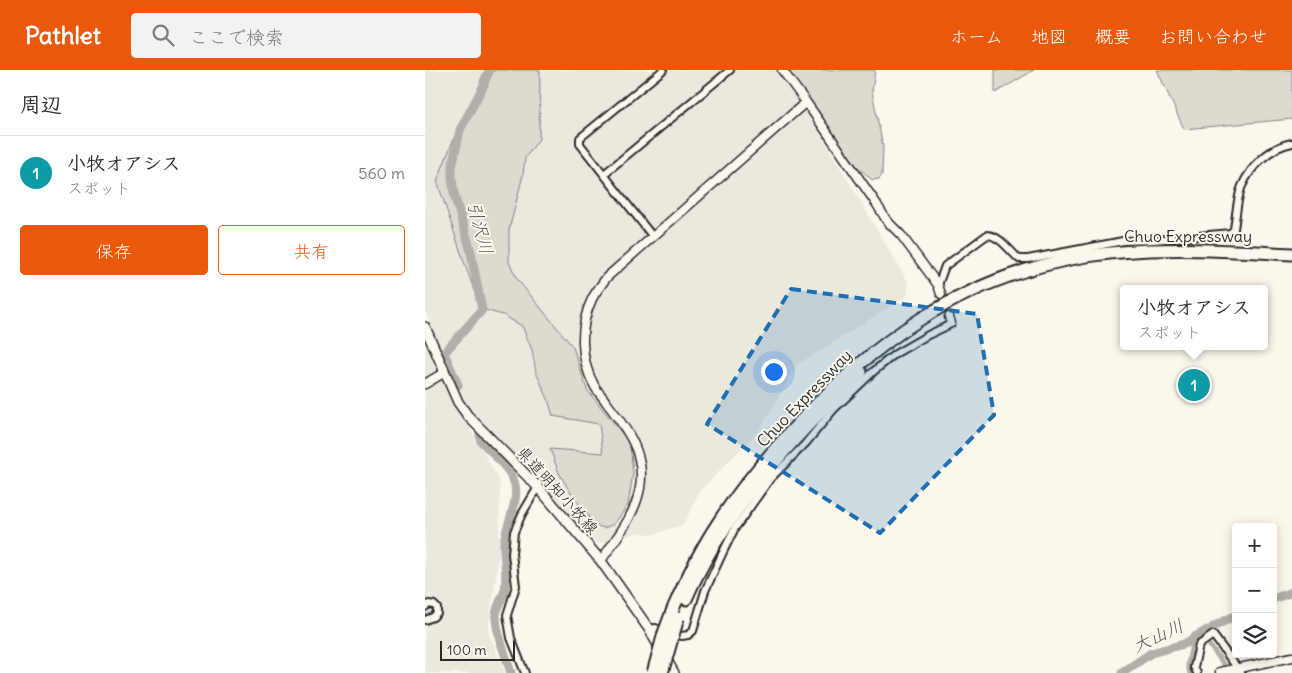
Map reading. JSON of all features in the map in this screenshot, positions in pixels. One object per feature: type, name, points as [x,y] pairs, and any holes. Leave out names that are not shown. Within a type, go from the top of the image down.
[{"type":"highway","name":"Chuo Expressway","points":[[662,673],[675,613],[697,557],[718,522],[758,470],[813,407],[864,360],[892,338],[931,312],[990,283],[1075,258],[1146,250],[1199,249],[1292,254]]},
{"type":"highway","name":"Chuo Expressway","points":[[653,673],[664,633],[725,528],[748,496],[791,443],[868,366],[896,344],[935,318],[993,290],[1049,272],[1084,264],[1147,258],[1199,257],[1292,262]]},
{"type":"main road","name":"県道明知小牧線","points":[[425,327],[458,402],[468,416],[538,487],[601,561],[649,629],[674,673]]},
{"type":"street","points":[[653,237],[580,144],[580,138],[663,70]]},
{"type":"street","points":[[603,174],[731,70]]},
{"type":"street","points":[[782,70],[876,202],[887,221],[901,235],[938,285],[941,294]]},
{"type":"street","points":[[601,561],[627,523],[635,505],[640,488],[641,470],[638,453],[630,434],[595,387],[585,364],[583,343],[585,318],[593,298],[607,277],[806,102]]},
{"type":"street","points":[[938,285],[945,266],[989,234],[997,238],[1019,259],[1028,259],[1123,240],[1154,240],[1231,233],[1234,229],[1241,187],[1248,176],[1268,154],[1280,146],[1292,144]]},
{"type":"street","points":[[649,629],[655,628],[682,636],[688,635],[693,631],[705,591],[735,528],[770,479],[805,444],[834,409],[874,371],[895,354],[947,326],[950,320]]},
{"type":"street","points":[[425,384],[445,372]]},
{"type":"street","points":[[525,673],[511,638],[507,616],[516,586],[512,554],[515,532],[538,487]]},
{"type":"street","points":[[425,607],[429,604],[437,608],[437,612],[433,617],[425,620]]},
{"type":"street","points":[[1197,673],[1194,667],[1199,645],[1213,635],[1239,670]]},
{"type":"street","points":[[1217,672],[1239,670],[1292,657]]},
{"type":"highlighted area","points":[[791,289],[977,314],[994,415],[880,533],[707,424]]},
{"type":"shaded area","points":[[425,70],[776,70],[809,114],[909,284],[907,296],[797,365],[760,429],[699,492],[683,525],[654,534],[639,532],[605,543],[596,543],[466,404],[425,311]]},
{"type":"shaded area","points":[[494,70],[540,70],[539,139],[525,158],[523,175],[509,230],[509,262],[517,279],[573,347],[587,390],[630,443],[633,473],[628,505],[614,524],[604,528],[595,525],[572,495],[559,473],[550,449],[603,453],[599,424],[553,416],[536,372],[532,350],[522,326],[503,315],[481,309],[437,181],[456,133],[486,87]]},
{"type":"shaded area","points":[[787,70],[875,70],[872,91],[883,147],[882,175],[879,179],[872,180],[856,165],[835,139]]},
{"type":"shaded area","points":[[995,70],[1034,70],[995,93]]},
{"type":"shaded area","points":[[1157,70],[1292,70],[1292,119],[1184,129]]},
{"type":"shaded area","points":[[425,345],[446,387],[500,482],[499,555],[488,631],[505,673],[425,673]]},
{"type":"waterway","name":"引沢川","points":[[458,385],[444,353],[482,310],[470,248],[455,198],[452,167],[460,130],[484,85],[489,70]]},
{"type":"waterway","name":"引沢川","points":[[480,435],[481,441],[511,474],[515,486],[515,502],[504,543],[505,589],[496,614],[498,632],[511,673]]},
{"type":"waterway","name":"大山川","points":[[1277,598],[1292,592]]},
{"type":"waterway","name":"大山川","points":[[1213,627],[1232,617]]},
{"type":"waterway","name":"大山川","points":[[1122,673],[1151,653],[1184,644],[1207,630]]},
{"type":"waterway","points":[[1192,673],[1190,664],[1196,636]]},
{"type":"waterway","points":[[1210,646],[1229,671]]},
{"type":"place","name":"小牧オアシス","points":[[1194,385]]}]
